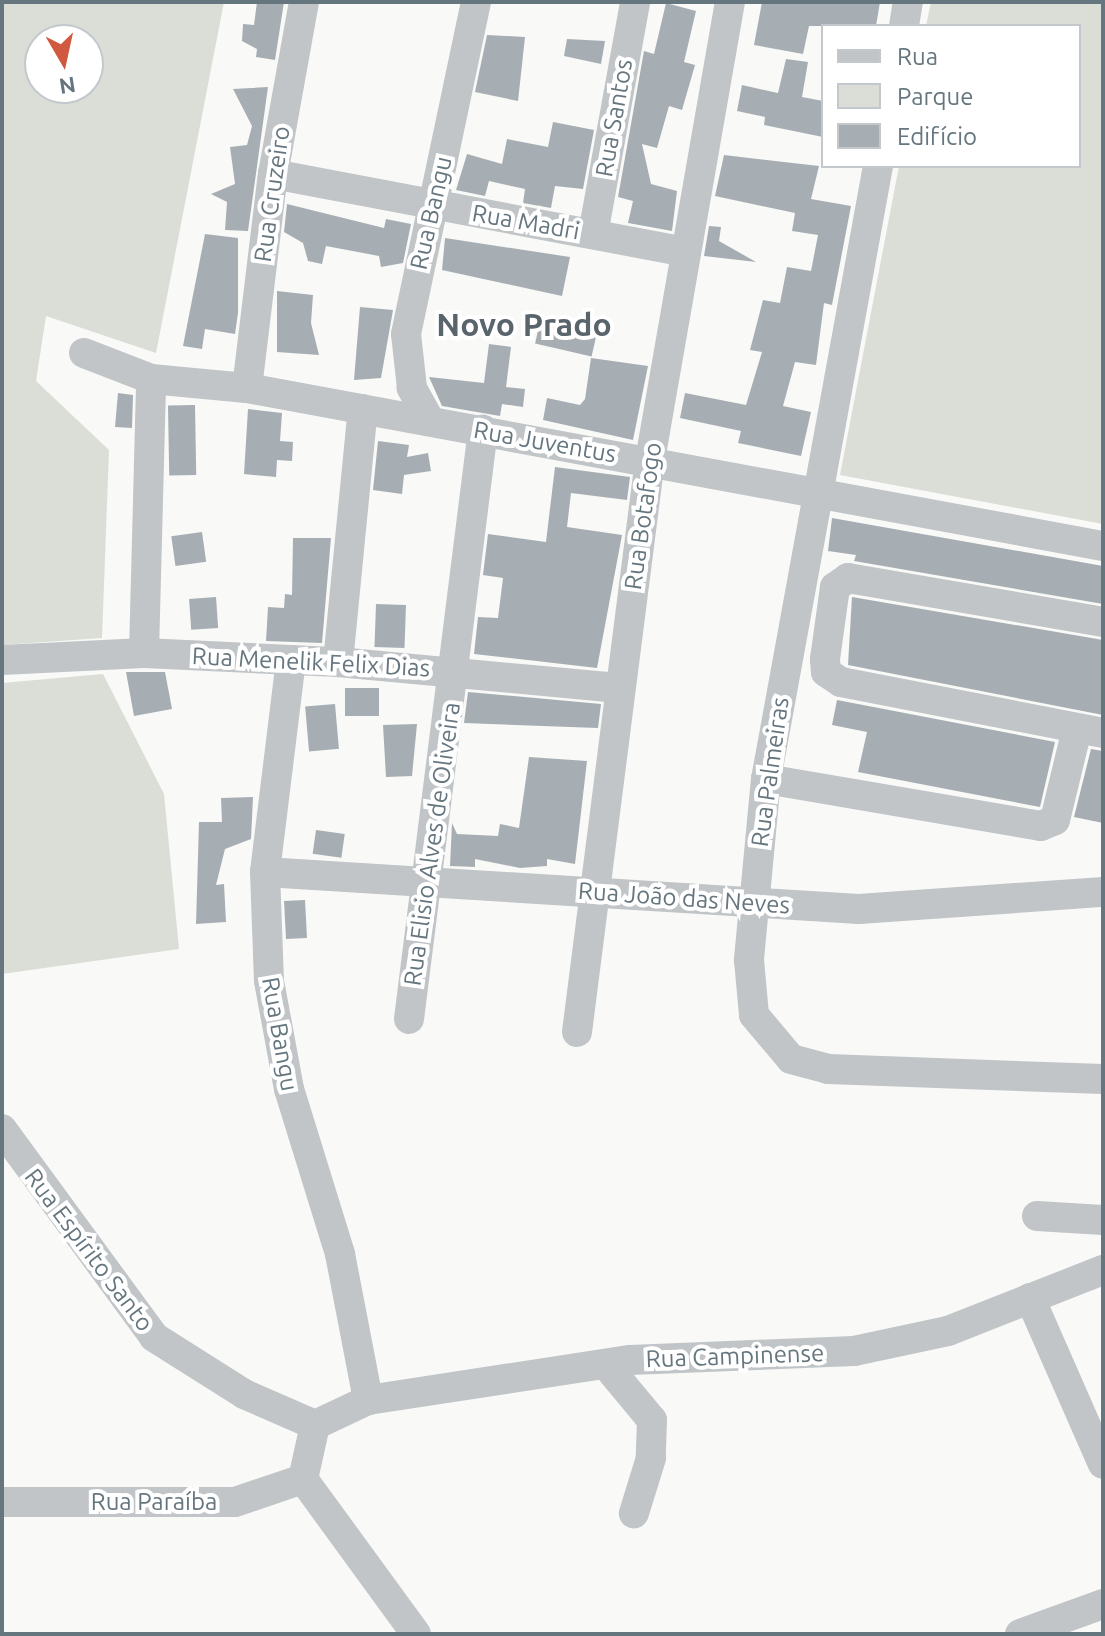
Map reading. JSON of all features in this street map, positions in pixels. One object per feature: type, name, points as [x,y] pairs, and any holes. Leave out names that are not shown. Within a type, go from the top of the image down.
[{"type":"street","name":"Rua Cruzeiro","points":[[247,388],[273,174],[304,2]]},
{"type":"street","name":"Rua Bangu","points":[[430,421],[412,388],[406,334],[476,2]]},
{"type":"street","name":"Rua Santos","points":[[593,234],[635,2]]},
{"type":"street","name":"Rua Botafogo","points":[[577,1032],[592,893],[650,460],[730,2]]},
{"type":"street","points":[[904,24],[908,2]]},
{"type":"street","name":"Rua Palmeiras","points":[[878,168],[766,779],[753,903],[754,1015],[791,1059],[930,1076],[1103,1079]]},
{"type":"street","name":"Rua Madri","points":[[273,174],[685,252]]},
{"type":"street","name":"Rua Juventus","points":[[84,353],[151,379],[247,388],[1103,546]]},
{"type":"street","points":[[144,653],[151,379]]},
{"type":"street","points":[[338,662],[363,409]]},
{"type":"street","name":"Rua Elisio Alves de Oliveira","points":[[409,1019],[424,879],[456,671],[483,430]]},
{"type":"street","points":[[766,779],[1041,826],[1055,820],[1090,731],[832,678],[825,659],[835,587],[861,578],[1103,622]]},
{"type":"street","name":"Rua Menelik Felix Dias","points":[[2,660],[144,653],[338,662],[619,688]]},
{"type":"street","name":"Rua Bangu","points":[[291,660],[265,872],[269,981],[289,1089],[336,1239],[368,1400]]},
{"type":"street","name":"Rua João das Neves","points":[[265,872],[424,879],[753,903],[992,905],[1103,892]]},
{"type":"street","name":"Rua Espírito Santo","points":[[2,1129],[154,1337],[244,1394],[315,1425]]},
{"type":"street","points":[[1037,1216],[1103,1220]]},
{"type":"street","name":"Rua Campinense","points":[[315,1425],[368,1400],[681,1354],[854,1351],[948,1331],[1103,1270]]},
{"type":"street","points":[[1030,1298],[1103,1464]]},
{"type":"street","points":[[607,1366],[652,1420],[651,1458],[634,1513]]},
{"type":"street","points":[[315,1425],[303,1479],[416,1634]]},
{"type":"street","name":"Rua Paraíba","points":[[2,1502],[235,1502],[303,1479]]},
{"type":"street","points":[[1020,1634],[1103,1604]]},
{"type":"green space","points":[[2,2],[224,2],[156,353],[46,316],[36,381],[109,450],[102,638],[2,645]]},
{"type":"green space","points":[[931,2],[1103,2],[1103,524],[840,475],[899,168],[1081,168],[1081,24],[926,24]]},
{"type":"green space","points":[[103,674],[164,794],[179,949],[2,974],[2,683]]},
{"type":"building","points":[[257,2],[284,2],[275,60],[256,57],[257,49],[242,41],[243,24],[254,25]]},
{"type":"building","points":[[762,2],[880,2],[876,24],[809,26],[803,54],[754,45]]},
{"type":"building","points":[[666,3],[696,11],[684,62],[695,65],[682,110],[669,106],[657,148],[642,144],[651,184],[677,191],[672,231],[628,223],[633,201],[618,197],[644,51],[654,54]]},
{"type":"building","points":[[487,35],[525,37],[518,101],[475,92]]},
{"type":"building","points":[[567,39],[605,41],[601,64],[564,56]]},
{"type":"building","points":[[786,59],[808,62],[802,97],[821,101],[821,137],[764,125],[765,117],[737,111],[742,85],[778,93]]},
{"type":"building","points":[[268,87],[248,231],[225,230],[227,202],[211,194],[235,184],[230,147],[247,145],[252,126],[233,89]]},
{"type":"building","points":[[553,122],[594,130],[583,189],[555,186],[551,208],[523,203],[525,189],[489,181],[485,196],[456,190],[467,154],[502,164],[507,139],[548,147]]},
{"type":"building","points":[[724,155],[819,166],[811,199],[851,206],[832,305],[824,303],[816,365],[795,362],[783,406],[811,412],[801,456],[738,443],[741,431],[680,418],[685,393],[746,405],[762,352],[750,350],[763,300],[780,303],[787,267],[811,271],[818,235],[792,231],[795,213],[715,196]]},
{"type":"building","points":[[287,204],[384,228],[386,219],[411,224],[403,263],[381,267],[379,256],[326,246],[322,264],[308,261],[303,243],[284,232]]},
{"type":"building","points":[[709,226],[721,227],[719,241],[756,262],[704,256]]},
{"type":"building","points":[[205,234],[238,238],[238,313],[235,334],[205,329],[202,349],[183,346]]},
{"type":"building","points":[[445,238],[570,257],[562,296],[442,270]]},
{"type":"building","points":[[277,291],[313,295],[311,323],[319,355],[277,352]]},
{"type":"building","points":[[360,307],[393,310],[381,378],[354,380]]},
{"type":"building","points":[[540,322],[597,335],[592,356],[535,343]]},
{"type":"building","points":[[489,344],[511,347],[506,387],[525,389],[523,407],[502,404],[500,416],[442,406],[429,377],[484,383]]},
{"type":"building","points":[[591,358],[648,366],[633,440],[543,420],[547,398],[580,405],[585,399]]},
{"type":"building","points":[[118,393],[133,395],[132,428],[115,427]]},
{"type":"building","points":[[168,405],[195,405],[196,475],[169,475]]},
{"type":"building","points":[[248,409],[282,413],[280,441],[293,442],[292,461],[277,460],[276,477],[244,474]]},
{"type":"building","points":[[378,441],[409,445],[407,457],[428,453],[431,471],[404,475],[402,494],[373,490]]},
{"type":"building","points":[[555,467],[630,477],[627,500],[571,493],[567,527],[622,535],[597,668],[474,654],[478,617],[498,618],[503,578],[483,575],[488,534],[546,542]]},
{"type":"building","points":[[832,518],[1103,566],[1103,604],[854,561],[856,555],[828,551]]},
{"type":"building","points":[[202,532],[206,562],[175,566],[171,536]]},
{"type":"building","points":[[293,538],[331,538],[322,643],[266,641],[268,607],[284,608],[285,594],[292,595]]},
{"type":"building","points":[[216,597],[218,628],[191,630],[189,599]]},
{"type":"building","points":[[852,597],[1103,640],[1103,715],[848,665]]},
{"type":"building","points":[[376,604],[406,605],[404,648],[374,647]]},
{"type":"building","points":[[126,672],[165,672],[172,709],[134,716]]},
{"type":"building","points":[[345,688],[379,688],[379,716],[345,716]]},
{"type":"building","points":[[468,692],[601,704],[598,728],[464,723]]},
{"type":"building","points":[[837,700],[1055,742],[1040,807],[858,772],[867,732],[832,725]]},
{"type":"building","points":[[335,704],[339,749],[309,751],[305,707]]},
{"type":"building","points":[[417,724],[412,776],[386,777],[383,725]]},
{"type":"building","points":[[1091,749],[1103,751],[1103,823],[1074,817]]},
{"type":"building","points":[[529,757],[587,761],[575,864],[547,859],[547,866],[520,868],[475,859],[475,867],[450,866],[452,823],[457,834],[498,836],[500,824],[519,828]]},
{"type":"building","points":[[253,797],[251,839],[225,849],[216,885],[224,884],[226,922],[196,924],[199,822],[222,822],[221,798]]},
{"type":"building","points":[[316,830],[345,834],[341,858],[313,854]]},
{"type":"building","points":[[305,900],[307,938],[286,939],[284,901]]},
{"type":"district","name":"Novo Prado","points":[[524,324]]}]
